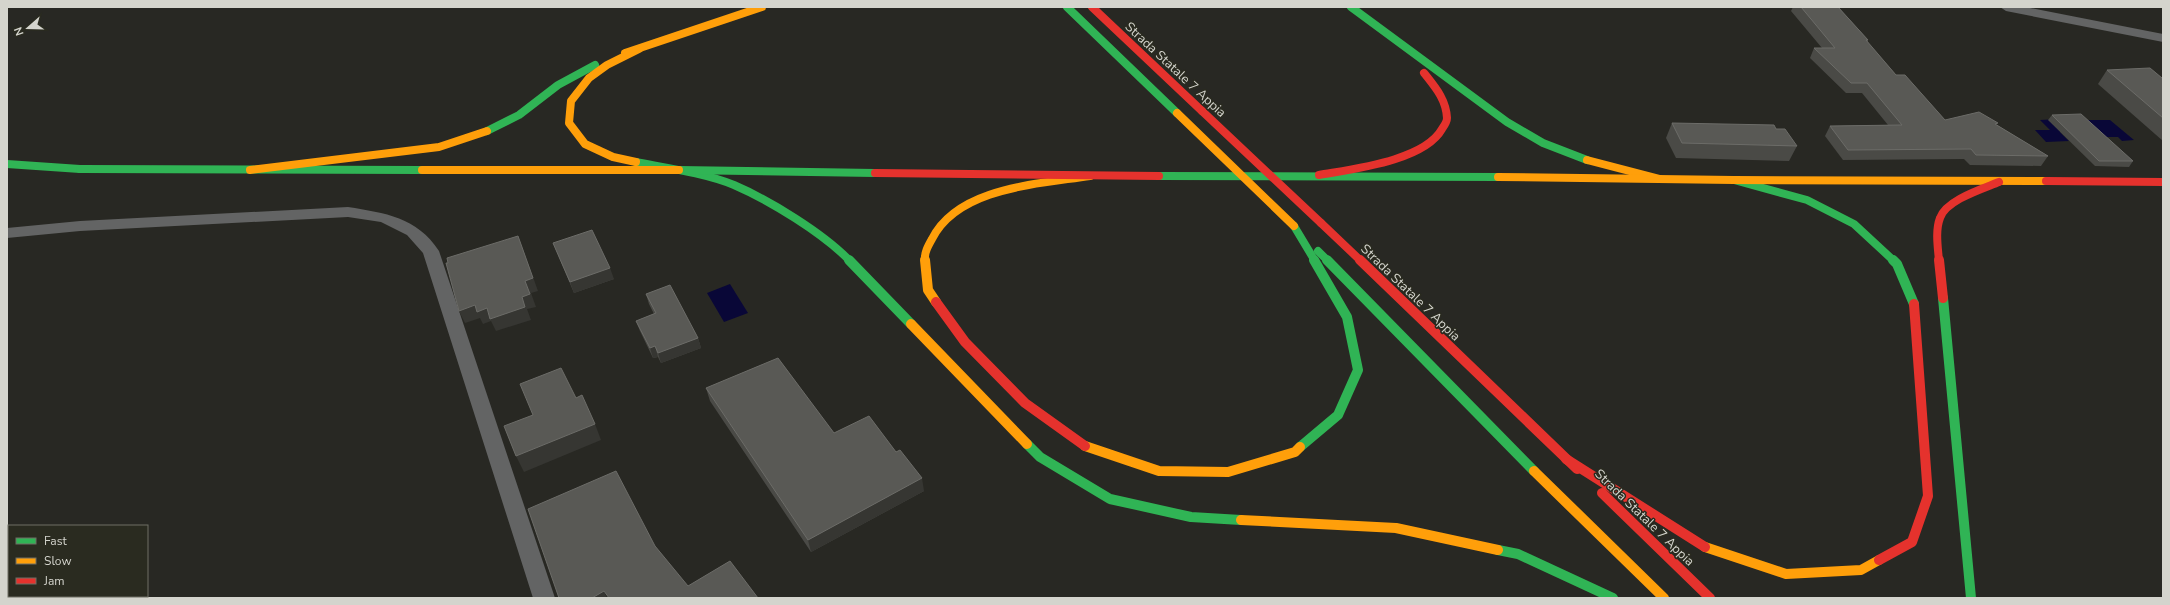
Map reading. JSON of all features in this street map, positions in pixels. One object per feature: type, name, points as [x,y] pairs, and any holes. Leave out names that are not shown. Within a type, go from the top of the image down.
[{"type":"main road","points":[[250,170],[439,146],[480,134],[519,115],[579,72],[602,61],[762,7]]},
{"type":"main road","points":[[1058,7],[1086,25]]},
{"type":"main road","points":[[1067,7],[1294,226],[1477,415],[1664,598]]},
{"type":"main road","name":"Strada Statale 7 Appia","points":[[1092,7],[1321,224],[1710,598]]},
{"type":"main road","points":[[1319,175],[1413,152],[1435,141],[1446,124],[1449,106],[1438,86],[1418,67],[1339,7]]},
{"type":"main road","points":[[1351,7],[1507,122],[1543,143],[1588,160],[1660,179]]},
{"type":"main road","points":[[1126,26],[1146,57]]},
{"type":"main road","points":[[639,48],[608,65],[589,78],[571,101],[569,122],[584,144],[613,157],[678,170],[733,185],[792,216],[846,257],[1040,456],[1110,498],[1191,517],[1396,528],[1518,554],[1613,598]]},
{"type":"main road","points":[[7,164],[80,169]]},
{"type":"main road","points":[[7,170],[678,170],[1090,176],[1319,175],[1734,180],[2163,182]]},
{"type":"main road","points":[[1090,176],[1005,190],[965,204],[938,227],[924,255],[928,290],[965,342],[1025,402],[1084,446],[1159,472],[1228,472],[1295,452],[1338,415],[1358,370],[1347,317],[1294,226]]},
{"type":"main road","points":[[1566,459],[1700,545],[1786,574],[1861,570],[1912,542],[1928,496],[1915,307],[1897,264],[1854,224],[1847,220],[1807,200],[1734,180]]},
{"type":"main road","points":[[1971,598],[1936,233],[1941,214],[1956,201],[1999,182]]},
{"type":"street","points":[[2006,7],[2163,38]]},
{"type":"street","points":[[7,233],[80,226],[348,212],[384,218],[413,231],[431,251],[530,562],[544,598]]},
{"type":"shaded area","points":[[2059,119],[2060,132],[2069,141],[2046,142],[2035,130],[2050,130],[2040,120]]},
{"type":"shaded area","points":[[2081,120],[2110,120],[2134,140],[2122,141],[2118,137],[2100,137]]},
{"type":"shaded area","points":[[730,284],[748,313],[724,322],[707,293]]},
{"type":"building","points":[[1801,7],[1838,7],[1868,40],[1866,40],[1896,75],[1905,75],[1945,120],[1979,112],[1998,123],[1995,124],[2048,156],[1976,155],[1971,149],[1848,150],[1830,126],[1902,125],[1867,83],[1851,83],[1814,48],[1835,48]]},
{"type":"building","points":[[2150,68],[2163,78],[2163,118],[2107,70]]},
{"type":"building","points":[[2081,114],[2133,161],[2099,161],[2052,115]]},
{"type":"building","points":[[1672,123],[1774,125],[1776,129],[1785,129],[1797,146],[1682,143]]},
{"type":"building","points":[[592,230],[610,268],[570,282],[553,243]]},
{"type":"building","points":[[518,236],[533,278],[525,281],[530,294],[522,297],[525,307],[490,319],[487,308],[477,312],[475,305],[459,311],[446,263],[448,263],[447,258]]},
{"type":"building","points":[[670,285],[698,338],[658,353],[655,346],[650,348],[636,321],[656,313],[646,294]]},
{"type":"building","points":[[778,358],[834,433],[869,416],[896,452],[900,450],[922,478],[808,540],[706,388]]},
{"type":"building","points":[[561,368],[576,398],[582,395],[595,424],[516,456],[504,426],[533,415],[520,384]]},
{"type":"building","points":[[616,471],[655,546],[688,586],[730,561],[758,598],[609,598],[604,591],[592,598],[559,598],[528,509]]},
{"type":"traffic: fast","points":[[1067,7],[1177,113]]},
{"type":"traffic: fast","points":[[1351,7],[1507,122],[1543,143],[1587,160]]},
{"type":"traffic: fast","points":[[487,131],[519,115],[558,85],[595,65]]},
{"type":"traffic: fast","points":[[636,162],[678,170],[733,185],[792,216],[846,257],[911,324]]},
{"type":"traffic: fast","points":[[7,164],[80,169]]},
{"type":"traffic: fast","points":[[80,169],[422,170]]},
{"type":"traffic: fast","points":[[679,170],[875,173]]},
{"type":"traffic: fast","points":[[1159,176],[1498,177]]},
{"type":"traffic: fast","points":[[1734,180],[1807,200],[1854,224],[1897,264],[1914,304]]},
{"type":"traffic: fast","points":[[1294,226],[1347,317],[1358,370],[1338,415],[1300,447]]},
{"type":"traffic: fast","points":[[1318,251],[1477,415],[1534,471]]},
{"type":"traffic: fast","points":[[1943,298],[1971,598]]},
{"type":"traffic: fast","points":[[1027,444],[1040,457],[1110,499],[1191,517],[1241,520]]},
{"type":"traffic: fast","points":[[1498,550],[1518,554],[1613,598]]},
{"type":"traffic: slow","points":[[625,53],[762,7]]},
{"type":"traffic: slow","points":[[636,162],[613,157],[585,144],[569,123],[571,101],[589,78],[607,65],[639,49]]},
{"type":"traffic: slow","points":[[1177,113],[1294,226]]},
{"type":"traffic: slow","points":[[250,170],[439,147],[487,131]]},
{"type":"traffic: slow","points":[[1587,160],[1660,179]]},
{"type":"traffic: slow","points":[[422,170],[679,170]]},
{"type":"traffic: slow","points":[[936,302],[928,290],[924,255],[938,227],[965,204],[1005,190],[1090,176]]},
{"type":"traffic: slow","points":[[1498,177],[1734,180]]},
{"type":"traffic: slow","points":[[1734,180],[2046,181]]},
{"type":"traffic: slow","points":[[911,324],[1027,444]]},
{"type":"traffic: slow","points":[[1085,446],[1159,471],[1228,472],[1295,452],[1300,447]]},
{"type":"traffic: slow","points":[[1534,471],[1664,598]]},
{"type":"traffic: slow","points":[[1241,520],[1396,528],[1498,550]]},
{"type":"traffic: slow","points":[[1705,547],[1786,574],[1861,570],[1879,560]]},
{"type":"traffic: jam","points":[[1092,7],[1202,111]]},
{"type":"traffic: jam","points":[[1319,175],[1368,166],[1395,159],[1420,149],[1438,136],[1447,120],[1443,99],[1424,73]]},
{"type":"traffic: jam","points":[[1202,111],[1321,223]]},
{"type":"traffic: jam","points":[[875,173],[1159,176]]},
{"type":"traffic: jam","points":[[2046,181],[2163,182]]},
{"type":"traffic: jam","points":[[1943,298],[1938,253],[1939,219],[1948,207],[1962,198],[1999,182]]},
{"type":"traffic: jam","points":[[1321,223],[1577,469]]},
{"type":"traffic: jam","points":[[936,302],[965,342],[1025,403],[1085,446]]},
{"type":"traffic: jam","points":[[1879,560],[1912,542],[1928,496],[1914,304]]},
{"type":"traffic: jam","points":[[1566,459],[1705,547]]},
{"type":"traffic: jam","points":[[1602,493],[1710,598]]}]
